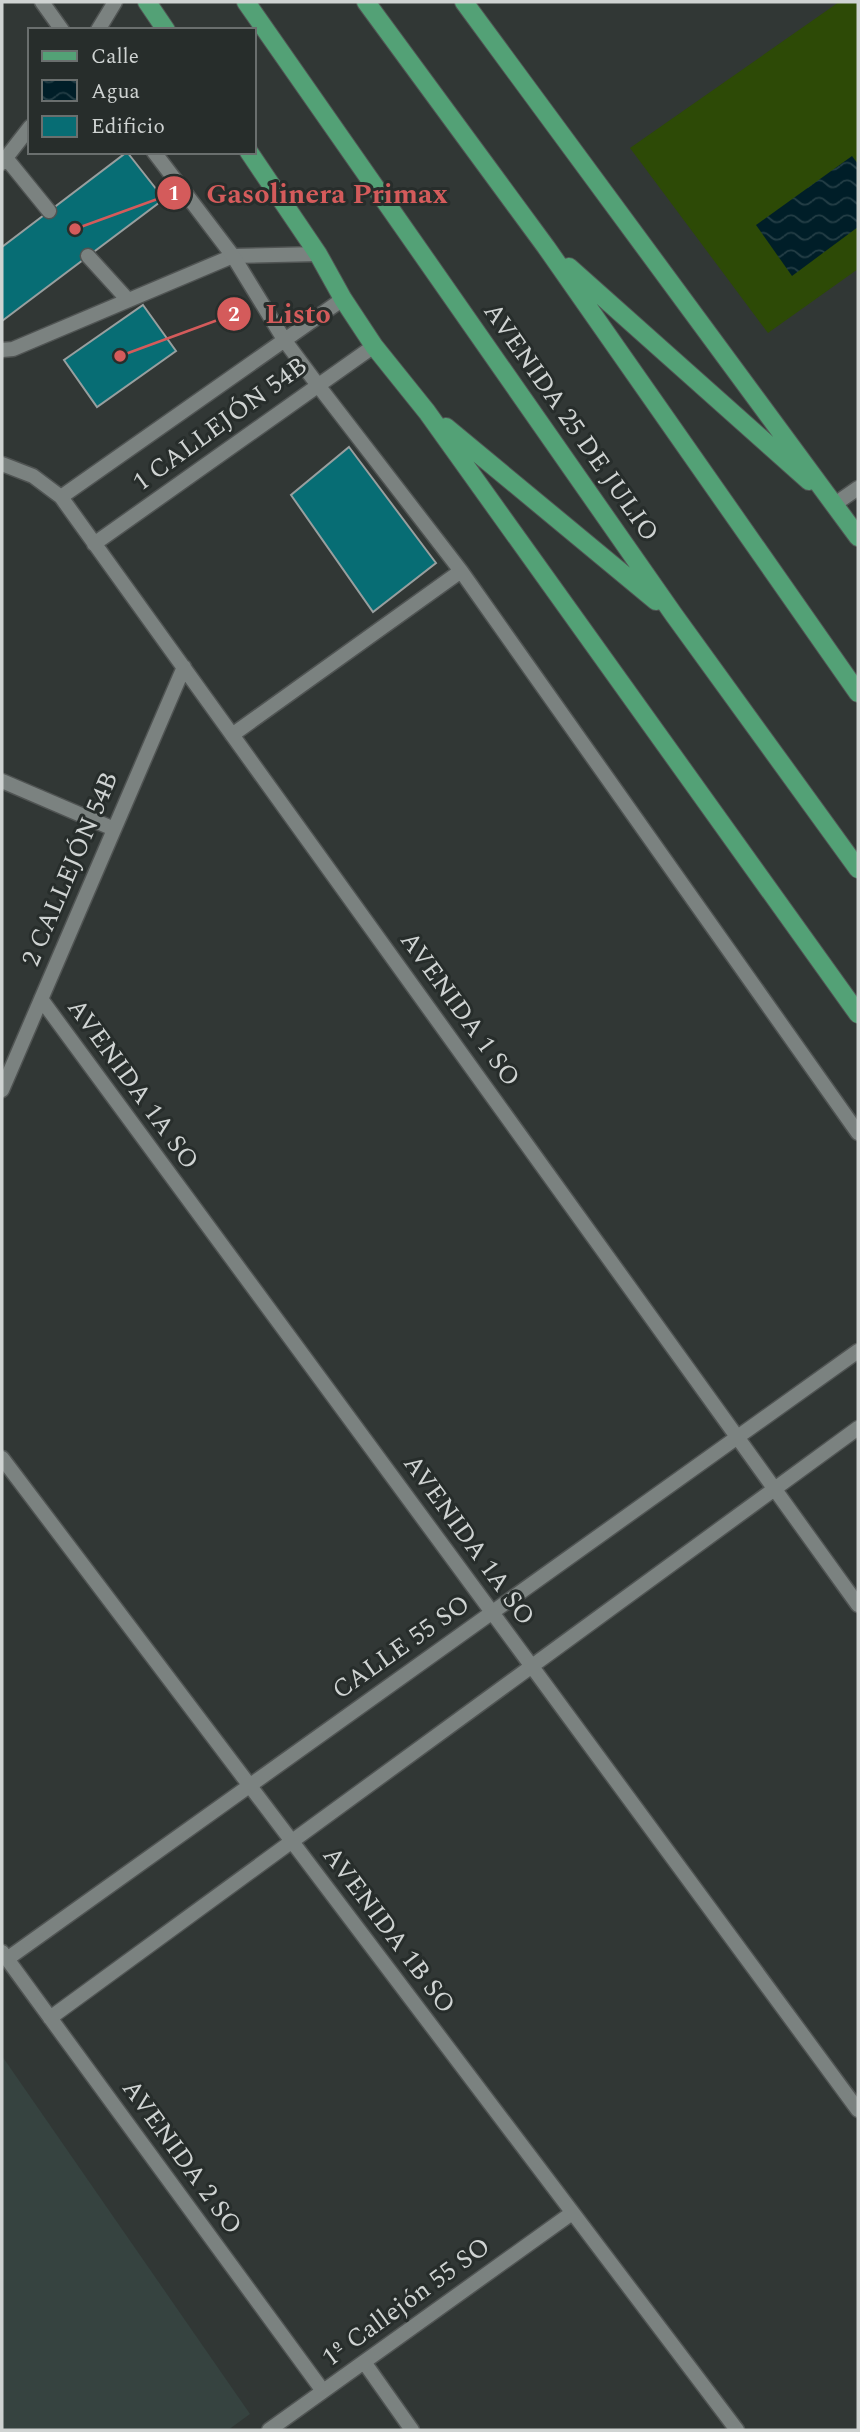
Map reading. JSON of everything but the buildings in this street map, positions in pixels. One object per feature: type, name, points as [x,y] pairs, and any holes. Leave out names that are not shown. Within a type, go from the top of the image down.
[{"type":"main road","points":[[147,2],[165,28]]},
{"type":"main road","name":"AVENIDA 25 DE JULIO","points":[[246,2],[674,615],[858,869]]},
{"type":"main road","points":[[366,2],[546,247],[858,693]]},
{"type":"main road","points":[[464,2],[858,537]]},
{"type":"main road","points":[[250,154],[318,254],[374,346],[427,412],[858,1014]]},
{"type":"main road","points":[[546,247],[835,504]]},
{"type":"main road","points":[[427,412],[674,615]]},
{"type":"street","points":[[42,2],[61,28]]},
{"type":"street","points":[[99,28],[115,2]]},
{"type":"street","points":[[28,130],[4,160],[49,211]]},
{"type":"street","points":[[156,154],[233,256],[285,341],[461,571],[858,1133]]},
{"type":"street","points":[[2,350],[13,349],[233,256],[318,254]]},
{"type":"street","points":[[88,256],[128,300]]},
{"type":"street","name":"1 CALLEJÓN 54B","points":[[61,497],[343,299]]},
{"type":"street","name":"1 CALLEJÓN 54B","points":[[94,544],[374,346]]},
{"type":"street","name":"AVENIDA 1 SO","points":[[2,464],[33,476],[61,497],[858,1605]]},
{"type":"street","points":[[835,504],[858,488]]},
{"type":"street","points":[[232,735],[461,571]]},
{"type":"street","name":"2 CALLEJÓN 54B","points":[[3,1084],[184,667]]},
{"type":"street","points":[[2,781],[114,829]]},
{"type":"street","name":"AVENIDA 1A SO","points":[[41,999],[858,2110]]},
{"type":"street","name":"CALLE 55 SO","points":[[4,1955],[250,1786],[858,1351]]},
{"type":"street","points":[[50,2018],[858,1428]]},
{"type":"street","name":"AVENIDA 1B SO","points":[[2,1458],[737,2430]]},
{"type":"street","name":"AVENIDA 2 SO","points":[[4,1955],[323,2391]]},
{"type":"street","name":"1º Callejón 55 SO","points":[[269,2430],[572,2213]]},
{"type":"street","points":[[364,2362],[412,2430]]},
{"type":"shaded area","points":[[2,2056],[250,2414],[228,2430],[2,2430]]},
{"type":"green space","points":[[839,2],[858,2],[858,269],[768,333],[630,148]]},
{"type":"water","points":[[852,156],[858,164],[858,227],[792,276],[756,225]]},
{"type":"place","name":"Gasolinera Primax","points":[[75,229]]},
{"type":"place","name":"Listo","points":[[120,356]]}]
